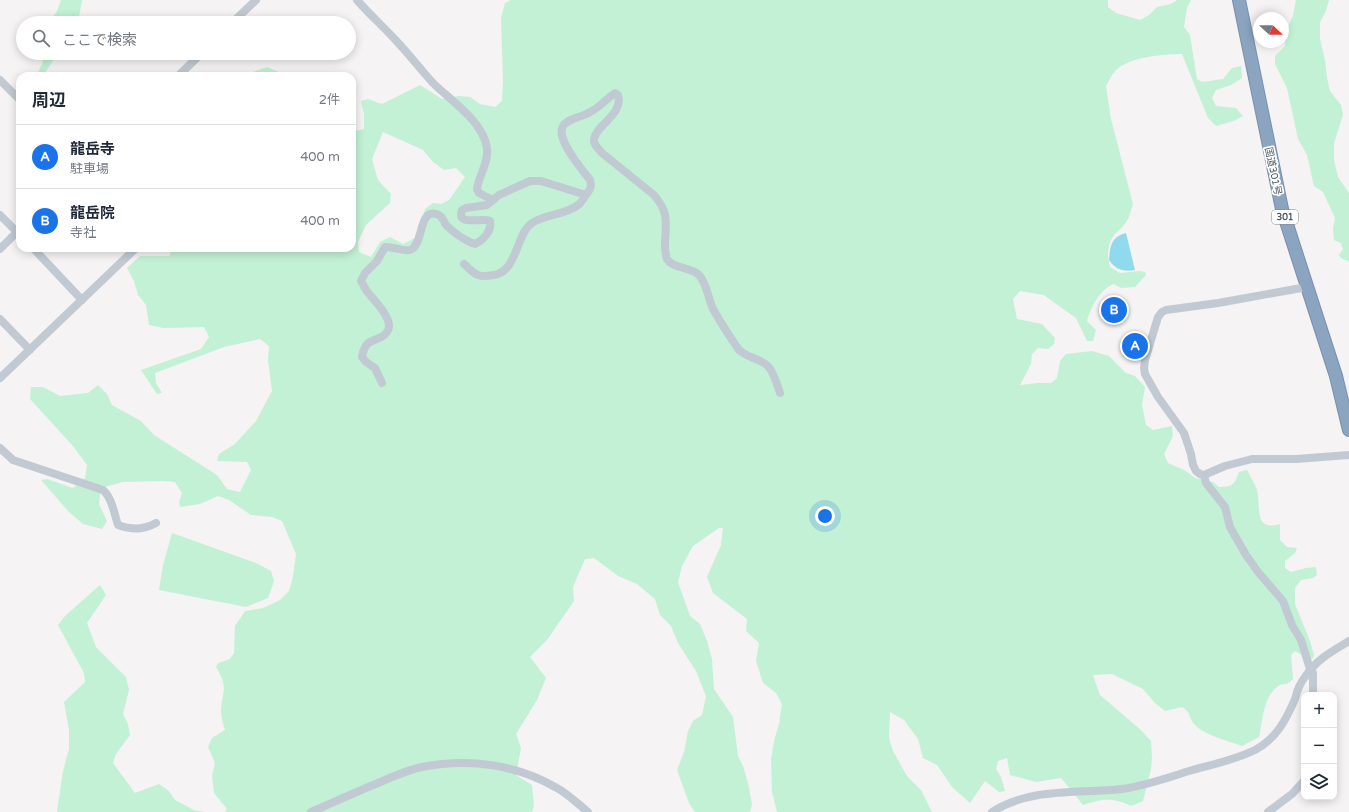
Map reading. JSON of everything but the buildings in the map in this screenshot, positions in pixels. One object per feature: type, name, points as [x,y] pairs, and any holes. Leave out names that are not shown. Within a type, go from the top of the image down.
[{"type":"highway","name":"国道301号","points":[[1239,0],[1282,209],[1336,376],[1349,430]]},
{"type":"street","points":[[239,16],[256,0]]},
{"type":"street","points":[[357,0],[402,46],[434,84],[464,111],[484,138],[487,148],[487,157],[476,189],[479,193],[493,200]]},
{"type":"street","points":[[182,72],[195,60]]},
{"type":"street","points":[[0,80],[16,96]]},
{"type":"street","points":[[464,264],[482,277],[499,274],[504,270],[514,255],[529,226],[534,222],[567,211],[578,205],[590,190],[590,180],[566,148],[561,132],[563,126],[570,121],[590,113],[615,93],[618,95],[618,104],[613,115],[598,132],[594,139],[595,145],[602,153],[654,196],[664,208],[666,221],[665,250],[667,259],[674,264],[698,274],[704,282],[713,307],[739,350],[745,355],[767,365],[780,393]]},
{"type":"street","points":[[382,383],[375,368],[366,362],[362,357],[363,349],[368,343],[387,332],[389,326],[385,313],[365,289],[361,281],[365,273],[377,262],[385,247],[406,251],[410,250],[414,247],[425,216],[431,213],[442,217],[452,230],[470,242],[475,244],[482,241],[486,237],[491,224],[490,221],[485,219],[464,220],[460,215],[462,210],[487,205],[499,195],[530,181],[541,181],[586,195]]},
{"type":"street","points":[[0,215],[16,229]]},
{"type":"street","points":[[0,249],[16,235]]},
{"type":"street","points":[[37,252],[82,300]]},
{"type":"street","points":[[0,378],[132,252]]},
{"type":"street","points":[[1307,287],[1218,303],[1166,310],[1162,312],[1158,317],[1145,360],[1145,374],[1158,397],[1184,433],[1196,471],[1200,474],[1204,475],[1225,466],[1252,459],[1296,459],[1349,454]]},
{"type":"street","points":[[0,319],[30,350]]},
{"type":"street","points":[[0,448],[13,460],[83,482],[103,490],[110,498],[118,525],[142,529],[156,523]]},
{"type":"street","points":[[1204,475],[1206,482],[1225,507],[1230,527],[1246,555],[1258,572],[1283,601],[1292,625],[1301,640],[1310,669],[1313,673],[1313,692]]},
{"type":"street","points":[[992,812],[1030,796],[1052,793],[1101,791],[1130,787],[1201,768],[1255,749],[1267,742],[1276,734],[1290,710],[1304,678],[1310,669],[1323,657],[1349,641]]},
{"type":"street","points":[[312,812],[392,777],[421,767],[453,763],[481,763],[504,767],[545,781],[563,792],[588,812]]},
{"type":"street","points":[[1268,812],[1292,794],[1301,784]]},
{"type":"green space","points":[[61,0],[82,0],[79,16],[54,16]]},
{"type":"green space","points":[[511,0],[1108,0],[1108,7],[1116,13],[1140,20],[1149,15],[1157,7],[1171,4],[1177,0],[1191,0],[1187,8],[1184,27],[1190,35],[1197,79],[1202,82],[1223,79],[1232,68],[1241,66],[1242,78],[1231,85],[1216,90],[1212,98],[1216,106],[1236,108],[1243,116],[1234,121],[1216,126],[1208,118],[1182,54],[1138,59],[1116,70],[1106,86],[1111,119],[1133,204],[1127,221],[1110,241],[1108,250],[1109,263],[1110,267],[1120,273],[1139,271],[1145,272],[1146,275],[1135,287],[1121,288],[1114,284],[1109,286],[1100,294],[1087,321],[1096,330],[1093,341],[1087,341],[1076,318],[1044,295],[1020,291],[1013,299],[1017,319],[1042,324],[1055,338],[1054,344],[1048,349],[1038,348],[1032,354],[1031,364],[1020,385],[1051,383],[1057,378],[1060,361],[1066,354],[1092,351],[1109,356],[1126,373],[1135,376],[1145,387],[1142,405],[1146,425],[1153,430],[1172,426],[1173,436],[1164,454],[1168,463],[1186,471],[1195,478],[1213,482],[1219,487],[1233,484],[1239,472],[1247,470],[1257,490],[1259,510],[1262,521],[1271,525],[1280,524],[1280,540],[1287,547],[1297,548],[1295,553],[1285,561],[1285,568],[1291,572],[1316,567],[1317,575],[1313,578],[1301,580],[1295,588],[1295,604],[1310,641],[1314,655],[1313,658],[1307,661],[1304,656],[1295,651],[1291,655],[1293,679],[1286,684],[1277,687],[1269,697],[1264,710],[1259,737],[1242,746],[1217,737],[1199,729],[1187,711],[1182,707],[1165,711],[1155,703],[1143,689],[1112,674],[1093,675],[1100,695],[1141,730],[1151,741],[1151,769],[1143,801],[1131,806],[1112,800],[1096,801],[1083,805],[1061,778],[1036,782],[1010,775],[1007,758],[998,761],[996,769],[1001,777],[1005,791],[999,792],[985,781],[970,803],[953,788],[937,765],[923,758],[918,739],[904,720],[890,712],[889,738],[893,751],[907,776],[921,790],[932,812],[777,812],[772,792],[771,759],[782,704],[776,693],[763,683],[756,661],[759,643],[746,631],[747,619],[713,593],[707,577],[721,545],[723,528],[719,528],[693,546],[682,566],[678,582],[690,616],[700,624],[707,641],[712,659],[714,689],[733,717],[738,756],[743,766],[748,783],[752,804],[750,812],[695,812],[689,803],[677,770],[684,752],[688,731],[693,721],[702,715],[706,696],[696,671],[678,643],[671,626],[660,615],[655,599],[637,584],[618,576],[594,558],[585,559],[573,587],[574,601],[547,640],[530,657],[546,678],[537,700],[516,734],[521,748],[516,775],[532,785],[534,806],[532,812],[225,812],[227,809],[214,793],[212,776],[215,763],[208,747],[212,738],[225,730],[221,711],[224,685],[216,667],[218,663],[230,659],[234,653],[235,626],[245,611],[263,608],[280,600],[289,591],[293,577],[296,554],[282,521],[272,517],[251,515],[229,500],[218,496],[200,504],[180,507],[179,502],[182,493],[175,482],[163,481],[123,482],[101,488],[99,504],[107,521],[102,529],[83,524],[68,511],[41,480],[47,479],[73,488],[85,478],[87,465],[73,446],[30,399],[31,387],[43,387],[60,396],[88,393],[98,385],[107,394],[112,405],[141,421],[154,435],[217,475],[227,489],[240,492],[251,470],[247,462],[217,461],[219,454],[235,444],[256,421],[272,391],[268,360],[269,346],[260,339],[224,347],[155,373],[156,383],[162,393],[157,394],[141,370],[201,349],[209,337],[204,327],[163,328],[149,325],[146,305],[138,295],[134,281],[127,268],[140,256],[169,256],[171,252],[356,252],[356,131],[364,129],[364,114],[361,101],[368,99],[382,104],[420,85],[442,99],[459,96],[470,97],[480,104],[495,107],[502,101],[503,80],[501,18],[505,3]],"holes":[[[383,132],[423,150],[433,162],[444,170],[456,168],[465,177],[449,200],[441,204],[433,203],[425,209],[417,237],[403,244],[390,237],[380,242],[371,257],[359,252],[358,242],[366,225],[390,203],[391,194],[378,180],[372,159]]]},
{"type":"green space","points":[[1296,0],[1329,0],[1326,11],[1320,22],[1320,39],[1330,91],[1341,105],[1343,115],[1334,143],[1334,160],[1338,177],[1349,193],[1349,262],[1341,258],[1339,255],[1343,249],[1341,243],[1334,240],[1333,228],[1335,218],[1323,192],[1314,186],[1307,155],[1298,139],[1287,88],[1275,64],[1275,56],[1283,48],[1289,48],[1289,25]]},
{"type":"green space","points":[[43,60],[53,60],[46,72],[38,72]]},
{"type":"green space","points":[[267,67],[279,72],[253,72]]},
{"type":"green space","points":[[172,533],[256,563],[271,571],[274,581],[268,598],[246,607],[159,590],[163,565]]},
{"type":"green space","points":[[100,585],[106,595],[87,623],[96,647],[126,677],[129,690],[123,714],[128,724],[130,735],[116,754],[113,763],[135,793],[159,784],[169,791],[175,800],[194,810],[204,812],[57,812],[63,771],[69,749],[69,730],[64,702],[85,682],[84,673],[58,625],[65,616]]},
{"type":"water","points":[[1126,233],[1135,270],[1120,270],[1109,260],[1112,243],[1117,237]]},
{"type":"place","name":"龍岳院","points":[[1114,310]]},
{"type":"place","name":"龍岳寺","points":[[1135,346]]}]
